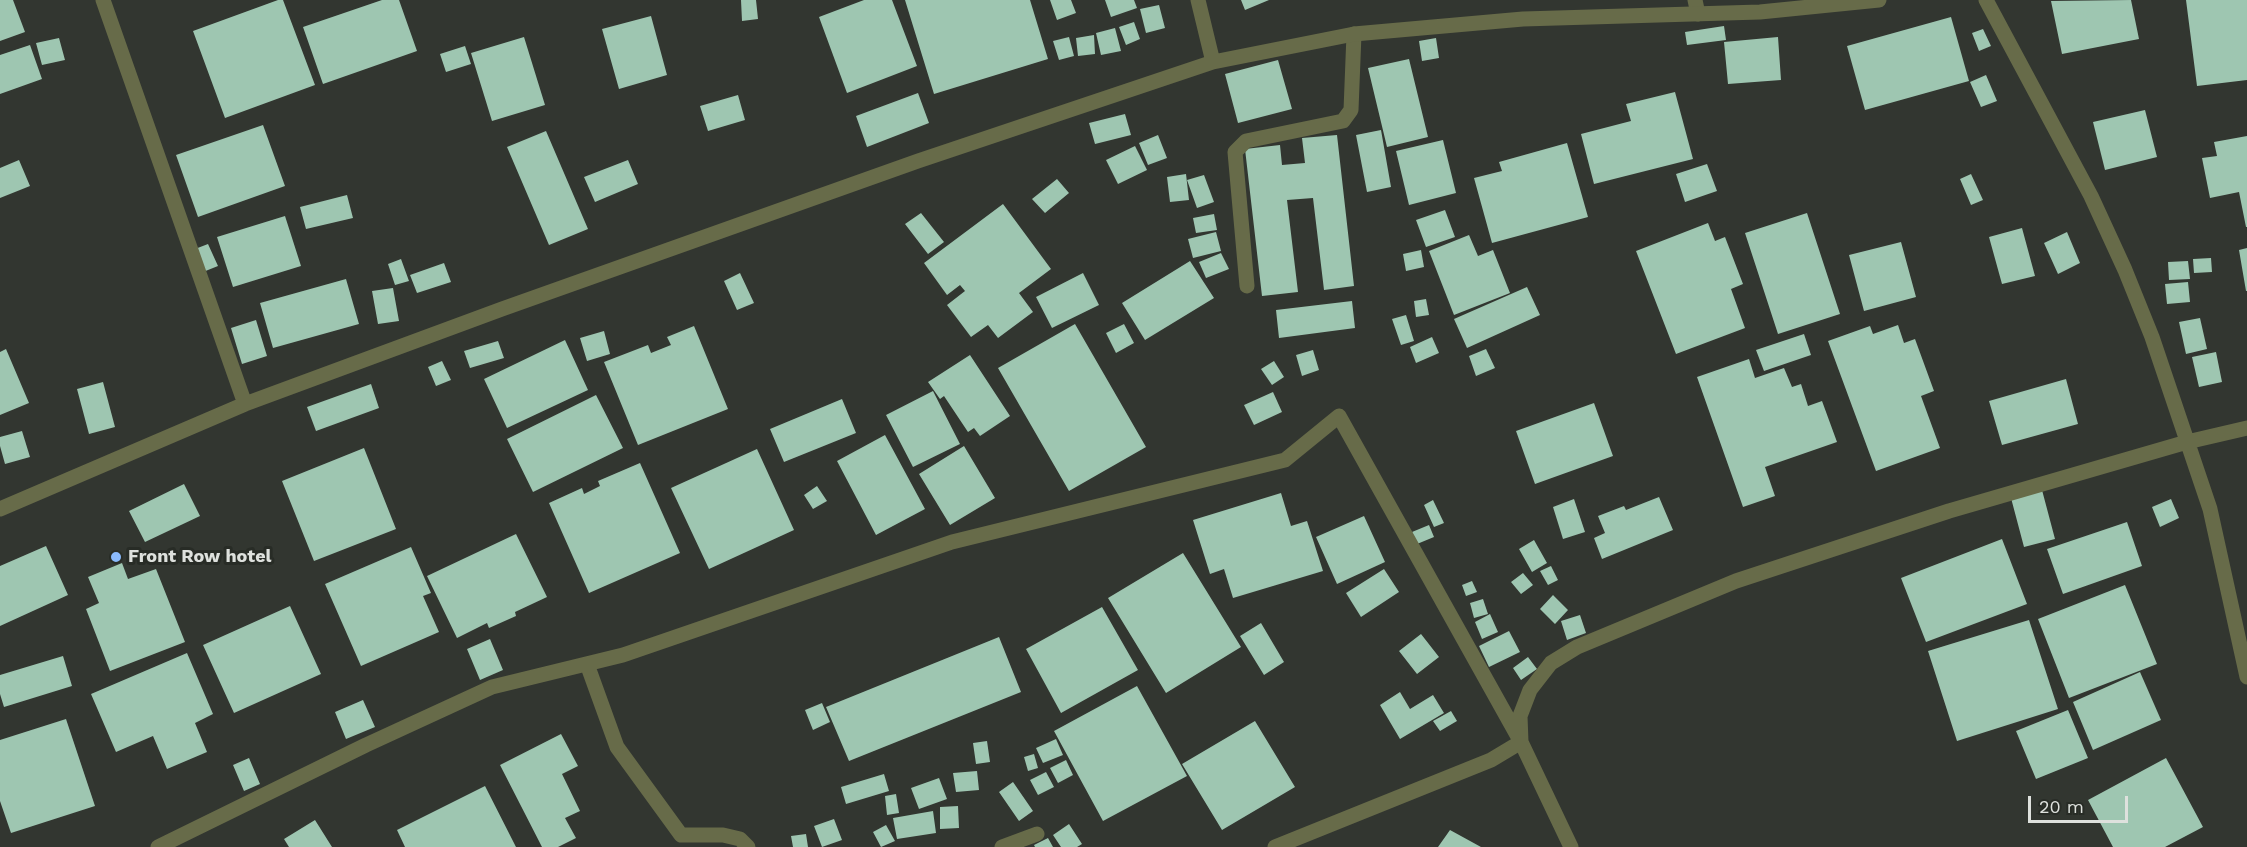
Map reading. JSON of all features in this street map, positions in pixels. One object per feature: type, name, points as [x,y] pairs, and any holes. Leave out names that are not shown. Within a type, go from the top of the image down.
[{"type":"street","points":[[103,0],[245,404]]},
{"type":"street","points":[[1198,0],[1213,62]]},
{"type":"street","points":[[0,509],[245,404],[502,309],[907,165],[1213,62],[1354,34],[1696,7],[1760,12],[1880,0]]},
{"type":"street","points":[[1986,0],[2091,195],[2152,337],[2210,509],[2247,676]]},
{"type":"street","points":[[1247,286],[1235,152],[1246,141],[1343,121],[1351,110],[1354,34]]},
{"type":"street","points":[[158,847],[366,745],[492,687],[623,655],[952,542],[1284,460],[1339,416],[1521,742],[1572,847]]},
{"type":"street","points":[[1521,742],[1520,716],[1530,690],[1551,663],[1577,647],[1736,581],[1949,511],[2187,442],[2247,428]]},
{"type":"street","points":[[587,664],[617,747],[681,835],[723,835],[740,839],[748,847]]},
{"type":"street","points":[[1275,847],[1491,760],[1521,742]]},
{"type":"street","points":[[1002,847],[1037,834]]},
{"type":"building","points":[[0,0],[13,0],[25,32],[0,41]]},
{"type":"building","points":[[283,0],[315,85],[225,118],[193,31]]},
{"type":"building","points":[[382,0],[399,0],[417,51],[323,84],[303,27]]},
{"type":"building","points":[[741,0],[756,0],[758,19],[742,21]]},
{"type":"building","points":[[864,0],[892,0],[917,66],[847,93],[819,17]]},
{"type":"building","points":[[905,0],[1030,0],[1048,59],[934,94]]},
{"type":"building","points":[[1050,0],[1071,0],[1076,13],[1057,20]]},
{"type":"building","points":[[1105,0],[1134,0],[1137,8],[1111,17]]},
{"type":"building","points":[[1241,0],[1269,0],[1245,10]]},
{"type":"building","points":[[2131,0],[2139,39],[2062,54],[2051,1]]},
{"type":"building","points":[[2186,0],[2247,0],[2247,80],[2197,86]]},
{"type":"building","points":[[1159,5],[1165,28],[1146,33],[1140,9]]},
{"type":"building","points":[[651,16],[667,75],[619,89],[602,29]]},
{"type":"building","points":[[1951,17],[1969,81],[1865,110],[1847,46]]},
{"type":"building","points":[[1134,22],[1140,39],[1126,45],[1119,27]]},
{"type":"building","points":[[1724,26],[1726,40],[1687,45],[1685,32]]},
{"type":"building","points":[[1115,28],[1121,51],[1101,55],[1096,33]]},
{"type":"building","points":[[1983,29],[1991,46],[1979,51],[1972,33]]},
{"type":"building","points":[[1094,35],[1095,54],[1078,56],[1076,38]]},
{"type":"building","points":[[524,37],[545,105],[492,121],[471,53]]},
{"type":"building","points":[[1069,37],[1074,56],[1059,60],[1053,41]]},
{"type":"building","points":[[1778,37],[1781,80],[1728,84],[1724,42]]},
{"type":"building","points":[[59,38],[65,60],[42,65],[36,43]]},
{"type":"building","points":[[1436,38],[1439,58],[1422,61],[1419,41]]},
{"type":"building","points":[[30,45],[42,79],[0,94],[0,55]]},
{"type":"building","points":[[465,46],[471,64],[446,72],[440,54]]},
{"type":"building","points":[[1409,59],[1428,137],[1387,147],[1368,68]]},
{"type":"building","points":[[1278,60],[1292,109],[1238,123],[1225,74]]},
{"type":"building","points":[[1986,75],[1997,101],[1981,107],[1970,82]]},
{"type":"building","points":[[1675,92],[1693,159],[1594,184],[1581,134],[1631,121],[1626,104]]},
{"type":"building","points":[[918,93],[929,123],[867,147],[856,116]]},
{"type":"building","points":[[738,95],[745,120],[708,131],[700,106]]},
{"type":"building","points":[[2145,110],[2157,157],[2105,170],[2093,122]]},
{"type":"building","points":[[1125,114],[1131,135],[1095,144],[1089,123]]},
{"type":"building","points":[[263,125],[285,186],[198,217],[176,155]]},
{"type":"building","points":[[1381,130],[1391,187],[1367,192],[1356,135]]},
{"type":"building","points":[[546,131],[588,229],[549,245],[507,147]]},
{"type":"building","points":[[1158,135],[1167,158],[1148,165],[1139,143]]},
{"type":"building","points":[[1337,135],[1354,286],[1324,290],[1313,198],[1287,200],[1298,292],[1262,296],[1245,149],[1280,145],[1282,165],[1305,163],[1302,138]]},
{"type":"building","points":[[2247,136],[2246,227],[2239,192],[2210,198],[2202,158],[2217,156],[2214,142]]},
{"type":"building","points":[[1443,140],[1456,193],[1409,205],[1396,151]]},
{"type":"building","points":[[1567,143],[1588,217],[1492,243],[1474,178],[1502,171],[1499,162]]},
{"type":"building","points":[[1135,146],[1147,170],[1118,184],[1106,160]]},
{"type":"building","points":[[19,160],[30,186],[0,198],[0,168]]},
{"type":"building","points":[[628,160],[638,184],[595,202],[584,177]]},
{"type":"building","points":[[1707,164],[1717,191],[1685,202],[1676,174]]},
{"type":"building","points":[[1186,174],[1189,200],[1170,202],[1167,177]]},
{"type":"building","points":[[1971,174],[1983,200],[1971,205],[1960,179]]},
{"type":"building","points":[[1204,175],[1214,202],[1197,208],[1187,180]]},
{"type":"building","points":[[1057,179],[1069,193],[1045,213],[1032,199]]},
{"type":"building","points":[[347,195],[353,218],[306,229],[300,207]]},
{"type":"building","points":[[1003,204],[1051,269],[1019,293],[1033,312],[998,338],[988,325],[971,337],[947,305],[965,291],[960,285],[947,295],[924,263]]},
{"type":"building","points":[[1445,210],[1455,237],[1426,247],[1416,220]]},
{"type":"building","points":[[921,213],[944,242],[928,254],[905,224]]},
{"type":"building","points":[[1807,213],[1840,314],[1778,334],[1745,233]]},
{"type":"building","points":[[1214,214],[1217,230],[1196,233],[1193,218]]},
{"type":"building","points":[[285,216],[301,266],[233,287],[217,237]]},
{"type":"building","points":[[1708,223],[1715,241],[1725,237],[1743,284],[1731,289],[1745,328],[1676,354],[1636,251]]},
{"type":"building","points":[[2022,228],[2035,276],[2002,284],[1989,237]]},
{"type":"building","points":[[1216,232],[1221,251],[1193,258],[1188,239]]},
{"type":"building","points":[[2067,232],[2080,263],[2058,274],[2044,243]]},
{"type":"building","points":[[1469,235],[1478,256],[1493,250],[1510,293],[1454,315],[1429,251]]},
{"type":"building","points":[[1901,242],[1916,297],[1864,311],[1849,255]]},
{"type":"building","points":[[208,244],[218,266],[203,272],[195,249]]},
{"type":"building","points":[[2247,248],[2247,291],[2246,291],[2239,250]]},
{"type":"building","points":[[1421,250],[1424,267],[1406,271],[1403,254]]},
{"type":"building","points":[[1221,253],[1229,269],[1206,278],[1199,262]]},
{"type":"building","points":[[2211,258],[2212,272],[2194,273],[2193,259]]},
{"type":"building","points":[[401,259],[409,281],[395,285],[388,264]]},
{"type":"building","points":[[1190,261],[1214,298],[1145,340],[1122,303]]},
{"type":"building","points":[[2188,261],[2190,279],[2169,280],[2168,262]]},
{"type":"building","points":[[444,263],[451,282],[417,293],[410,275]]},
{"type":"building","points":[[740,273],[754,303],[737,310],[724,281]]},
{"type":"building","points":[[1083,273],[1099,305],[1052,328],[1036,297]]},
{"type":"building","points":[[346,279],[359,324],[273,348],[260,303]]},
{"type":"building","points":[[2188,282],[2190,302],[2167,304],[2165,284]]},
{"type":"building","points":[[1527,287],[1540,315],[1467,348],[1454,319]]},
{"type":"building","points":[[393,288],[399,321],[378,324],[372,291]]},
{"type":"building","points":[[1426,299],[1429,315],[1416,317],[1414,301]]},
{"type":"building","points":[[1352,301],[1355,328],[1279,338],[1276,310]]},
{"type":"building","points":[[1406,315],[1414,341],[1401,345],[1392,319]]},
{"type":"building","points":[[2200,318],[2207,349],[2186,354],[2179,322]]},
{"type":"building","points":[[256,320],[267,356],[242,364],[231,328]]},
{"type":"building","points":[[1075,324],[1146,447],[1069,491],[998,368]]},
{"type":"building","points":[[1124,324],[1134,343],[1116,353],[1106,333]]},
{"type":"building","points":[[1898,325],[1904,343],[1915,339],[1934,391],[1921,396],[1940,448],[1876,471],[1828,341],[1870,326],[1873,334]]},
{"type":"building","points":[[694,326],[728,409],[638,445],[604,362],[648,345],[651,353],[671,345],[667,337]]},
{"type":"building","points":[[604,331],[610,354],[587,361],[580,338]]},
{"type":"building","points":[[1804,334],[1811,355],[1764,371],[1756,350]]},
{"type":"building","points":[[1432,337],[1439,353],[1416,363],[1410,347]]},
{"type":"building","points":[[565,340],[588,390],[507,428],[484,379]]},
{"type":"building","points":[[498,341],[504,358],[470,368],[464,351]]},
{"type":"building","points":[[6,349],[29,403],[0,415],[0,352]]},
{"type":"building","points":[[1486,349],[1495,368],[1476,376],[1469,356]]},
{"type":"building","points":[[1313,350],[1319,370],[1302,376],[1296,355]]},
{"type":"building","points":[[2216,352],[2222,382],[2199,387],[2192,357]]},
{"type":"building","points":[[970,355],[1010,416],[980,436],[974,428],[968,432],[944,396],[940,399],[928,382]]},
{"type":"building","points":[[1749,359],[1755,378],[1784,368],[1792,387],[1801,384],[1808,406],[1822,401],[1837,442],[1765,467],[1775,496],[1743,507],[1697,377]]},
{"type":"building","points":[[442,361],[451,380],[436,386],[428,367]]},
{"type":"building","points":[[1274,361],[1284,377],[1272,385],[1261,369]]},
{"type":"building","points":[[2066,379],[2078,424],[2002,445],[1989,401]]},
{"type":"building","points":[[103,382],[115,427],[89,434],[77,389]]},
{"type":"building","points":[[371,384],[379,408],[316,431],[307,407]]},
{"type":"building","points":[[933,391],[960,444],[913,467],[886,415]]},
{"type":"building","points":[[1273,392],[1282,412],[1254,425],[1244,405]]},
{"type":"building","points":[[596,395],[623,448],[533,492],[507,439]]},
{"type":"building","points":[[842,399],[856,433],[784,462],[770,429]]},
{"type":"building","points":[[1594,403],[1613,456],[1535,484],[1516,431]]},
{"type":"building","points":[[22,431],[30,457],[5,464],[0,437]]},
{"type":"building","points":[[885,435],[925,509],[876,535],[837,461]]},
{"type":"building","points":[[964,446],[995,498],[950,525],[919,474]]},
{"type":"building","points":[[364,448],[396,529],[314,561],[282,481]]},
{"type":"building","points":[[757,449],[794,530],[709,569],[671,488]]},
{"type":"building","points":[[640,463],[680,553],[589,593],[549,503],[582,488],[584,494],[600,486],[598,481]]},
{"type":"building","points":[[184,484],[200,516],[145,542],[129,511]]},
{"type":"building","points":[[817,486],[827,501],[813,509],[804,495]]},
{"type":"building","points":[[2042,490],[2055,539],[2024,547],[2011,498]]},
{"type":"building","points":[[1281,493],[1291,526],[1307,521],[1323,571],[1233,598],[1224,569],[1210,574],[1193,520]]},
{"type":"building","points":[[1659,497],[1673,530],[1602,559],[1594,538],[1605,533],[1598,516],[1624,506],[1626,510]]},
{"type":"building","points":[[1574,499],[1585,532],[1563,539],[1553,507]]},
{"type":"building","points":[[2171,499],[2179,518],[2160,527],[2152,507]]},
{"type":"building","points":[[1433,500],[1444,523],[1434,527],[1424,505]]},
{"type":"building","points":[[1364,516],[1385,562],[1337,584],[1316,537]]},
{"type":"building","points":[[2127,522],[2142,566],[2063,594],[2047,549]]},
{"type":"building","points":[[1429,525],[1434,537],[1417,544],[1412,532]]},
{"type":"building","points":[[516,534],[547,597],[515,612],[516,616],[489,628],[487,623],[457,638],[427,576]]},
{"type":"building","points":[[2002,539],[2027,604],[1926,642],[1901,578]]},
{"type":"building","points":[[1534,540],[1547,563],[1532,572],[1519,549]]},
{"type":"building","points":[[46,546],[68,595],[0,626],[0,566]]},
{"type":"building","points":[[411,547],[431,593],[423,596],[439,632],[361,666],[325,584]]},
{"type":"building","points":[[1183,553],[1241,647],[1166,693],[1108,598]]},
{"type":"building","points":[[122,563],[128,579],[156,569],[185,642],[110,671],[86,609],[99,603],[88,577]]},
{"type":"building","points":[[1551,566],[1558,580],[1548,585],[1540,571]]},
{"type":"building","points":[[1384,569],[1399,592],[1361,617],[1346,593]]},
{"type":"building","points":[[1523,573],[1533,585],[1521,594],[1511,582]]},
{"type":"building","points":[[1472,581],[1477,592],[1466,596],[1462,585]]},
{"type":"building","points":[[2125,585],[2157,664],[2069,698],[2038,619]]},
{"type":"building","points":[[1553,595],[1568,610],[1555,624],[1540,609]]},
{"type":"building","points":[[1483,599],[1488,614],[1474,618],[1470,603]]},
{"type":"building","points":[[290,606],[321,674],[234,713],[203,645]]},
{"type":"building","points":[[1102,607],[1138,670],[1061,713],[1026,649]]},
{"type":"building","points":[[1490,614],[1498,632],[1482,639],[1475,622]]},
{"type":"building","points":[[1580,615],[1586,633],[1567,640],[1561,621]]},
{"type":"building","points":[[2029,620],[2058,709],[1957,741],[1928,651]]},
{"type":"building","points":[[1261,623],[1284,662],[1264,675],[1240,636]]},
{"type":"building","points":[[1509,631],[1520,652],[1489,667],[1479,646]]},
{"type":"building","points":[[1421,634],[1439,657],[1417,674],[1399,651]]},
{"type":"building","points":[[999,637],[1021,692],[849,761],[826,707]]},
{"type":"building","points":[[490,639],[503,670],[480,680],[467,649]]},
{"type":"building","points":[[187,653],[213,714],[195,723],[207,752],[167,769],[153,736],[116,752],[91,694]]},
{"type":"building","points":[[63,656],[72,686],[4,707],[0,694],[0,675]]},
{"type":"building","points":[[1528,657],[1537,669],[1521,680],[1513,668]]},
{"type":"building","points":[[2140,672],[2161,720],[2093,750],[2073,702]]},
{"type":"building","points":[[1137,686],[1187,776],[1103,821],[1054,731]]},
{"type":"building","points":[[1400,692],[1410,709],[1433,695],[1444,713],[1400,739],[1380,705]]},
{"type":"building","points":[[363,700],[375,727],[346,739],[335,712]]},
{"type":"building","points":[[822,703],[830,722],[813,730],[805,710]]},
{"type":"building","points":[[2068,710],[2088,758],[2036,779],[2016,731]]},
{"type":"building","points":[[1451,711],[1457,721],[1440,731],[1433,721]]},
{"type":"building","points":[[66,719],[95,806],[11,833],[0,801],[0,740]]},
{"type":"building","points":[[1255,721],[1295,787],[1222,830],[1182,764]]},
{"type":"building","points":[[561,734],[578,766],[562,774],[580,811],[565,818],[576,838],[558,847],[542,847],[500,765]]},
{"type":"building","points":[[1056,739],[1063,755],[1043,763],[1036,748]]},
{"type":"building","points":[[987,741],[990,762],[976,764],[973,743]]},
{"type":"building","points":[[1034,754],[1038,768],[1028,771],[1024,757]]},
{"type":"building","points":[[249,758],[260,784],[244,791],[233,765]]},
{"type":"building","points":[[2166,758],[2203,827],[2165,847],[2113,847],[2088,800]]},
{"type":"building","points":[[1066,760],[1073,775],[1058,783],[1050,768]]},
{"type":"building","points":[[977,771],[979,790],[956,792],[953,773]]},
{"type":"building","points":[[1046,772],[1054,787],[1038,795],[1030,780]]},
{"type":"building","points":[[884,774],[889,791],[846,804],[841,787]]},
{"type":"building","points":[[939,778],[947,799],[919,809],[911,788]]},
{"type":"building","points":[[1013,782],[1033,811],[1019,821],[999,792]]},
{"type":"building","points":[[485,786],[516,847],[405,847],[397,830]]},
{"type":"building","points":[[896,794],[899,813],[887,815],[885,796]]},
{"type":"building","points":[[958,806],[959,828],[940,829],[940,807]]},
{"type":"building","points":[[933,811],[936,833],[897,839],[893,818]]},
{"type":"building","points":[[834,819],[842,840],[822,847],[814,826]]},
{"type":"building","points":[[315,820],[332,847],[289,847],[284,839]]},
{"type":"building","points":[[1069,824],[1082,844],[1077,847],[1061,847],[1053,835]]},
{"type":"building","points":[[886,825],[895,841],[881,847],[873,832]]},
{"type":"building","points":[[1450,830],[1481,847],[1438,847]]},
{"type":"building","points":[[806,834],[808,847],[793,847],[791,836]]},
{"type":"building","points":[[1048,838],[1053,847],[1035,847],[1034,845]]},
{"type":"place","name":"Front Row hotel","points":[[116,557]]}]
